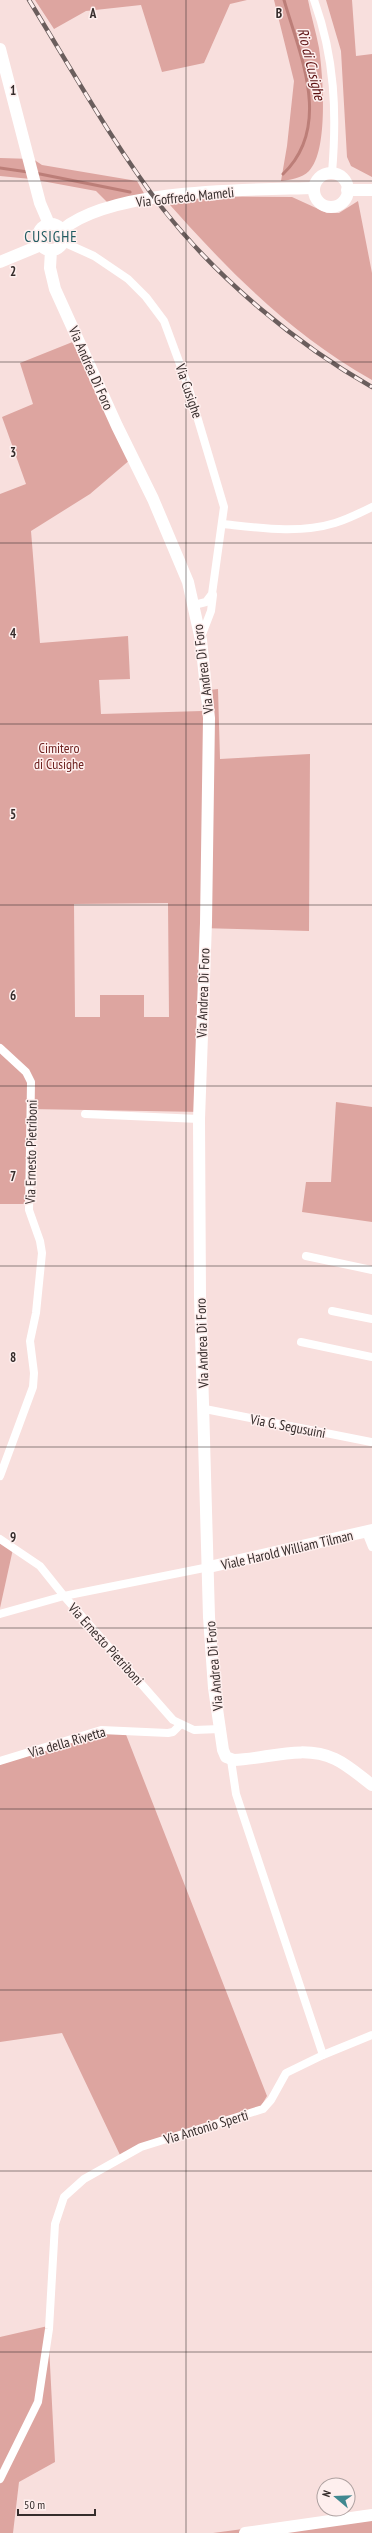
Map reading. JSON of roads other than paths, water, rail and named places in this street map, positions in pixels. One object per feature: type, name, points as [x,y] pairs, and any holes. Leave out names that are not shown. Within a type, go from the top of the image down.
[{"type":"street","points":[[314,0],[330,52],[335,90],[335,126],[332,173]]},
{"type":"street","points":[[0,49],[35,182],[49,224]]},
{"type":"street","points":[[332,173],[341,177],[347,190],[344,200],[330,206],[320,202],[314,188],[322,176],[332,173]]},
{"type":"street","name":"Via Goffredo Mameli","points":[[63,236],[86,216],[144,200],[244,190],[314,188]]},
{"type":"street","points":[[347,190],[372,190]]},
{"type":"street","points":[[0,262],[46,247],[58,248],[63,236],[57,225],[49,224],[39,232],[46,247]]},
{"type":"street","name":"Via Cusighe","points":[[63,236],[128,279],[146,297],[164,321],[188,386],[222,495],[223,524],[211,611],[200,640]]},
{"type":"street","name":"Via Andrea Di Foro","points":[[46,247],[55,289],[117,426],[153,499],[188,582],[194,605],[200,640],[209,718],[206,923],[199,1119],[200,1297],[212,1657],[224,1754],[231,1760]]},
{"type":"street","points":[[223,524],[274,529],[303,529],[334,523],[372,507]]},
{"type":"street","points":[[194,605],[209,600],[213,590]]},
{"type":"street","name":"Via Ernesto Pietriboni","points":[[0,1048],[26,1072],[31,1082],[29,1210],[40,1241],[42,1253],[36,1313],[30,1341],[34,1373],[33,1387],[0,1476]]},
{"type":"street","points":[[85,1114],[199,1119]]},
{"type":"street","points":[[306,1256],[372,1270]]},
{"type":"street","points":[[332,1312],[372,1319]]},
{"type":"street","points":[[301,1342],[372,1357]]},
{"type":"street","name":"Via G. Segusuini","points":[[204,1409],[371,1442]]},
{"type":"street","name":"Viale Harold William Tilman","points":[[209,1568],[369,1531],[372,1547]]},
{"type":"street","name":"Via Ernesto Pietriboni","points":[[0,1539],[40,1566],[64,1596],[180,1725]]},
{"type":"street","points":[[0,1614],[64,1596],[209,1568]]},
{"type":"street","points":[[180,1725],[194,1730],[220,1729]]},
{"type":"street","name":"Via della Rivetta","points":[[0,1761],[101,1730],[168,1733],[180,1725]]},
{"type":"street","points":[[323,2055],[236,1794],[231,1760],[301,1752],[324,1755],[344,1764],[372,1785]]},
{"type":"street","name":"Via Antonio Sperti","points":[[0,2479],[38,2402],[49,2329],[55,2224],[64,2197],[84,2179],[137,2148],[263,2109],[271,2100],[286,2072],[372,2035]]},
{"type":"street","points":[[246,2533],[372,2515]]},
{"type":"waterway","name":"Rio di Cusighe","points":[[283,174],[298,155],[306,134],[310,112],[304,67],[284,0]]},
{"type":"waterway","name":"Rio di Cusighe","points":[[0,168],[28,172]]},
{"type":"waterway","name":"Rio di Cusighe","points":[[35,173],[130,192]]},
{"type":"railway","points":[[29,0],[127,159],[184,235],[259,308],[315,351],[372,387]]},
{"type":"district","name":"CUSIGHE","points":[[51,237]]},
{"type":"park label","name":"Cimitero di Cusighe","points":[[59,756]]}]
